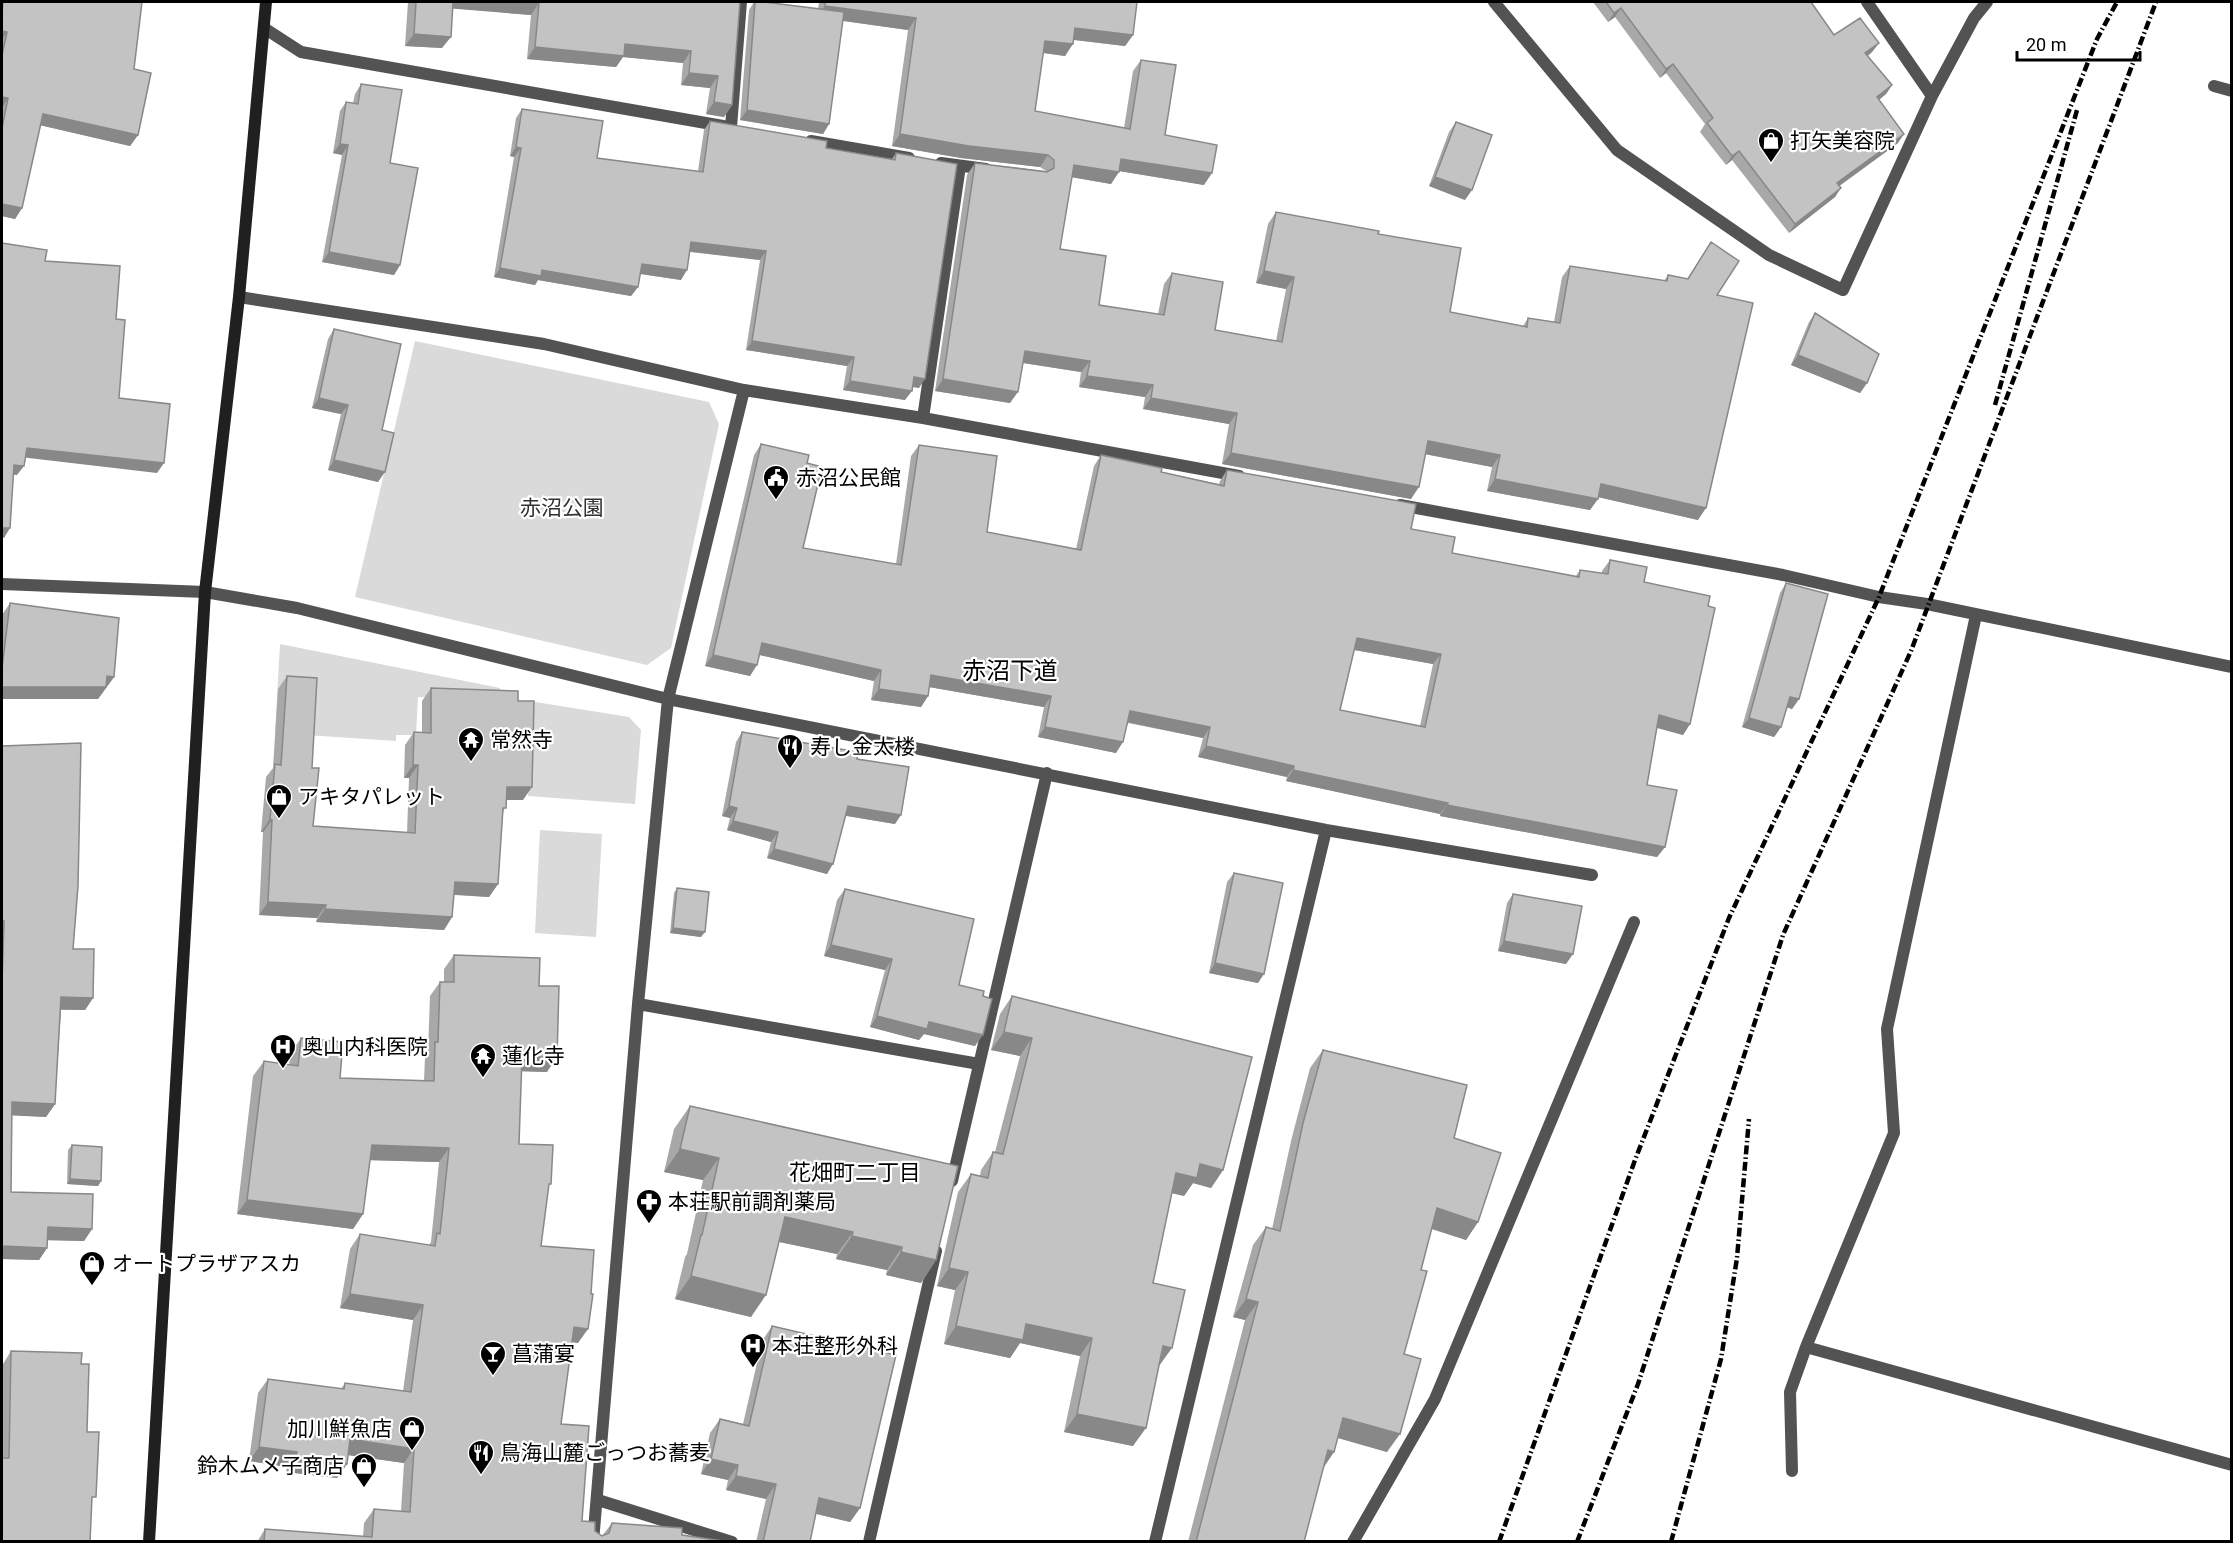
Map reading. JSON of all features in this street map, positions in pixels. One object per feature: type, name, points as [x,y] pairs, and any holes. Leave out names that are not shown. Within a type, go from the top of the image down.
[{"type":"street","points":[[149,1542],[205,592],[239,297],[266,2]]},
{"type":"street","points":[[264,28],[301,52],[737,128],[741,2]]},
{"type":"street","points":[[1494,2],[1617,150],[1769,255],[1843,290],[1932,96],[1974,18],[1987,2]]},
{"type":"street","points":[[1867,2],[1932,96]]},
{"type":"street","points":[[2214,86],[2232,91]]},
{"type":"street","points":[[800,139],[993,170]]},
{"type":"street","points":[[923,418],[960,166]]},
{"type":"street","points":[[239,297],[544,344],[744,390],[923,418],[1253,478]]},
{"type":"street","points":[[593,1542],[638,1004],[668,699],[744,390]]},
{"type":"street","points":[[1383,502],[1784,575],[1879,597],[2232,667]]},
{"type":"street","points":[[2,584],[205,592],[297,609],[668,699],[1326,830],[1592,875]]},
{"type":"street","points":[[1792,1471],[1790,1392],[1806,1347],[1894,1133],[1887,1029],[1976,615]]},
{"type":"street","points":[[950,1192],[1047,773]]},
{"type":"street","points":[[1155,1542],[1326,830]]},
{"type":"street","points":[[1353,1542],[1435,1399],[1634,922]]},
{"type":"street","points":[[638,1004],[979,1064]]},
{"type":"street","points":[[869,1542],[939,1238]]},
{"type":"street","points":[[1806,1347],[2232,1465]]},
{"type":"street","points":[[598,1500],[732,1542]]},
{"type":"green space","name":"赤沼公園","points":[[415,341],[709,402],[719,424],[671,648],[647,665],[355,597]]},
{"type":"green space","points":[[280,644],[500,688],[499,699],[418,697],[416,735],[396,735],[396,741],[275,733]]},
{"type":"green space","points":[[529,701],[629,717],[641,730],[635,804],[528,796]]},
{"type":"green space","points":[[540,830],[602,834],[596,937],[535,933]]},
{"type":"building","points":[[3,2],[142,2],[134,69],[151,73],[138,135],[43,114],[22,208],[2,204],[2,128],[8,98],[2,97],[2,55],[7,32],[2,31]]},
{"type":"building","points":[[416,2],[453,2],[451,37],[414,34]]},
{"type":"building","points":[[522,2],[740,2],[732,105],[714,102],[718,76],[689,73],[691,51],[625,44],[624,56],[535,47],[539,3]]},
{"type":"building","points":[[755,2],[844,12],[829,124],[747,110]]},
{"type":"building","points":[[825,2],[1137,2],[1133,35],[1075,28],[1073,44],[1045,41],[1035,111],[1130,129],[1141,60],[1176,65],[1165,135],[1217,145],[1212,173],[1121,159],[1119,172],[1074,165],[1060,249],[1106,256],[1099,305],[1164,315],[1172,273],[1223,282],[1215,330],[1282,342],[1294,277],[1264,271],[1276,212],[1379,231],[1378,234],[1461,248],[1450,312],[1527,327],[1528,318],[1560,323],[1570,266],[1667,281],[1668,275],[1688,279],[1711,242],[1739,261],[1717,295],[1753,303],[1706,508],[1601,484],[1598,499],[1495,479],[1500,455],[1428,441],[1419,487],[1231,453],[1237,413],[1151,398],[1153,385],[1087,376],[1090,361],[1025,351],[1018,392],[943,379],[975,163],[1047,172],[1054,168],[1054,160],[1048,155],[969,146],[900,134],[916,18],[825,6]]},
{"type":"building","points":[[1606,2],[1811,2],[1834,35],[1860,18],[1879,43],[1865,53],[1892,85],[1877,97],[1904,134],[1837,183],[1841,188],[1795,224],[1739,151],[1732,156],[1707,123],[1713,118],[1673,64],[1666,69],[1621,8],[1614,13]]},
{"type":"building","points":[[361,84],[402,90],[390,163],[418,168],[400,265],[329,252],[348,145],[340,144],[346,102],[358,104]]},
{"type":"building","points":[[522,109],[603,121],[597,158],[703,172],[710,121],[827,141],[826,148],[895,160],[896,153],[957,164],[925,379],[914,377],[912,391],[850,381],[854,357],[752,341],[766,251],[691,242],[687,270],[642,264],[638,287],[542,270],[541,276],[500,268],[521,148],[516,147]]},
{"type":"building","points":[[1456,122],[1492,135],[1472,190],[1435,177]]},
{"type":"building","points":[[2,243],[47,250],[45,261],[120,266],[116,319],[125,320],[119,398],[170,404],[164,463],[27,448],[24,466],[14,465],[10,528],[2,528]]},
{"type":"building","points":[[1815,313],[1879,354],[1867,383],[1798,355]]},
{"type":"building","points":[[334,329],[401,344],[382,430],[394,433],[385,472],[334,460],[348,405],[319,398]]},
{"type":"building","points":[[761,444],[809,455],[807,463],[822,467],[803,548],[901,565],[919,445],[997,456],[987,532],[1081,550],[1101,455],[1162,468],[1161,472],[1224,486],[1227,470],[1416,504],[1411,529],[1455,537],[1452,553],[1579,577],[1580,570],[1608,574],[1610,560],[1647,567],[1644,582],[1710,596],[1708,606],[1715,608],[1690,724],[1659,715],[1647,785],[1677,790],[1665,847],[1447,805],[1448,803],[1293,770],[1294,766],[1206,746],[1210,727],[1130,711],[1123,742],[1045,727],[1051,696],[931,675],[928,696],[879,689],[881,670],[762,643],[757,665],[713,655]],"holes":[[[1357,638],[1441,654],[1425,727],[1340,710]]]},
{"type":"building","points":[[1786,583],[1828,594],[1799,699],[1790,697],[1781,727],[1749,718]]},
{"type":"building","points":[[10,603],[119,618],[114,677],[107,676],[106,687],[2,687],[2,668]]},
{"type":"building","points":[[287,676],[317,678],[312,768],[319,768],[313,826],[415,833],[418,765],[413,765],[414,732],[431,733],[431,688],[518,691],[518,701],[534,701],[532,787],[507,787],[506,808],[503,808],[498,884],[455,882],[452,917],[325,909],[326,905],[268,902],[272,820],[270,819],[275,764],[281,765]]},
{"type":"building","points":[[742,732],[858,752],[857,759],[909,767],[901,815],[848,806],[833,864],[774,849],[778,832],[733,821],[737,808],[729,806]]},
{"type":"building","points":[[81,743],[78,886],[73,949],[94,949],[93,998],[61,997],[55,1104],[12,1102],[11,1192],[93,1194],[92,1229],[48,1227],[47,1248],[2,1246],[4,921],[2,921],[2,746]]},
{"type":"building","points":[[1234,873],[1283,883],[1264,974],[1215,963]]},
{"type":"building","points":[[677,888],[709,892],[705,932],[673,928]]},
{"type":"building","points":[[845,889],[974,919],[959,985],[984,991],[983,996],[992,999],[983,1035],[929,1022],[927,1029],[877,1016],[892,959],[831,945]]},
{"type":"building","points":[[1513,894],[1582,906],[1573,954],[1504,941]]},
{"type":"building","points":[[454,955],[540,958],[539,986],[559,986],[557,1057],[522,1057],[519,1144],[553,1145],[551,1184],[549,1184],[541,1246],[594,1250],[591,1294],[593,1294],[588,1329],[574,1327],[561,1424],[589,1426],[582,1521],[595,1522],[595,1531],[602,1536],[609,1533],[612,1523],[682,1528],[682,1535],[730,1542],[264,1542],[265,1529],[372,1537],[374,1509],[410,1512],[414,1449],[350,1439],[347,1464],[296,1457],[297,1452],[259,1447],[268,1379],[344,1389],[345,1383],[411,1392],[423,1305],[350,1294],[360,1234],[435,1246],[437,1233],[440,1234],[449,1148],[372,1145],[363,1214],[247,1200],[264,1061],[298,1066],[301,1038],[343,1042],[340,1078],[434,1081],[440,982],[454,982]]},
{"type":"building","points":[[1012,996],[1252,1057],[1223,1170],[1200,1164],[1197,1178],[1176,1173],[1153,1283],[1185,1290],[1172,1348],[1163,1346],[1146,1428],[1077,1414],[1092,1338],[1026,1324],[1023,1340],[956,1326],[968,1272],[949,1268],[971,1174],[988,1178],[993,1152],[1003,1154],[1032,1038],[1004,1032]]},
{"type":"building","points":[[1323,1050],[1467,1085],[1454,1138],[1501,1153],[1478,1222],[1437,1208],[1421,1270],[1427,1271],[1404,1354],[1421,1359],[1400,1434],[1343,1418],[1334,1452],[1328,1450],[1304,1542],[1196,1542],[1258,1302],[1246,1299],[1266,1227],[1280,1231],[1303,1123]]},
{"type":"building","points":[[690,1106],[958,1166],[936,1260],[901,1252],[902,1247],[852,1236],[853,1232],[785,1217],[766,1295],[691,1276],[719,1158],[680,1149]]},
{"type":"building","points":[[72,1145],[102,1147],[101,1181],[70,1179]]},
{"type":"building","points":[[772,1326],[896,1355],[860,1508],[819,1498],[810,1542],[763,1542],[776,1484],[736,1476],[738,1465],[711,1459],[720,1419],[749,1426]]},
{"type":"building","points":[[11,1351],[82,1353],[81,1364],[89,1364],[87,1432],[99,1432],[96,1497],[92,1497],[90,1542],[2,1542],[2,1458],[9,1458]]},
{"type":"railway","points":[[1499,1542],[1635,1160],[1729,918],[1879,597],[2097,39],[2117,2]]},
{"type":"railway","points":[[1577,1542],[1638,1384],[1783,935],[1911,651],[2156,2]]},
{"type":"railway","points":[[1995,405],[2077,110]]},
{"type":"railway","points":[[1671,1542],[1721,1359],[1737,1258],[1749,1119]]},
{"type":"place","name":"打矢美容院","points":[[1771,164]]},
{"type":"place","name":"赤沼公民館","points":[[776,501]]},
{"type":"place","name":"常然寺","points":[[471,763]]},
{"type":"place","name":"寿し金太楼","points":[[790,770]]},
{"type":"place","name":"アキタパレット","points":[[279,820]]},
{"type":"place","name":"奥山内科医院","points":[[283,1070]]},
{"type":"place","name":"蓮化寺","points":[[483,1079]]},
{"type":"place","name":"本荘駅前調剤薬局","points":[[649,1225]]},
{"type":"place","name":"オートプラザアスカ","points":[[92,1287]]},
{"type":"place","name":"本荘整形外科","points":[[753,1369]]},
{"type":"place","name":"菖蒲宴","points":[[493,1377]]},
{"type":"place","name":"加川鮮魚店","points":[[412,1452]]},
{"type":"place","name":"鳥海山麓ごっつお蕎麦","points":[[481,1476]]},
{"type":"place","name":"鈴木ムメ子商店","points":[[364,1489]]},
{"type":"district","name":"赤沼下道","points":[[1010,671]]},
{"type":"district","name":"花畑町二丁目","points":[[855,1172]]}]
